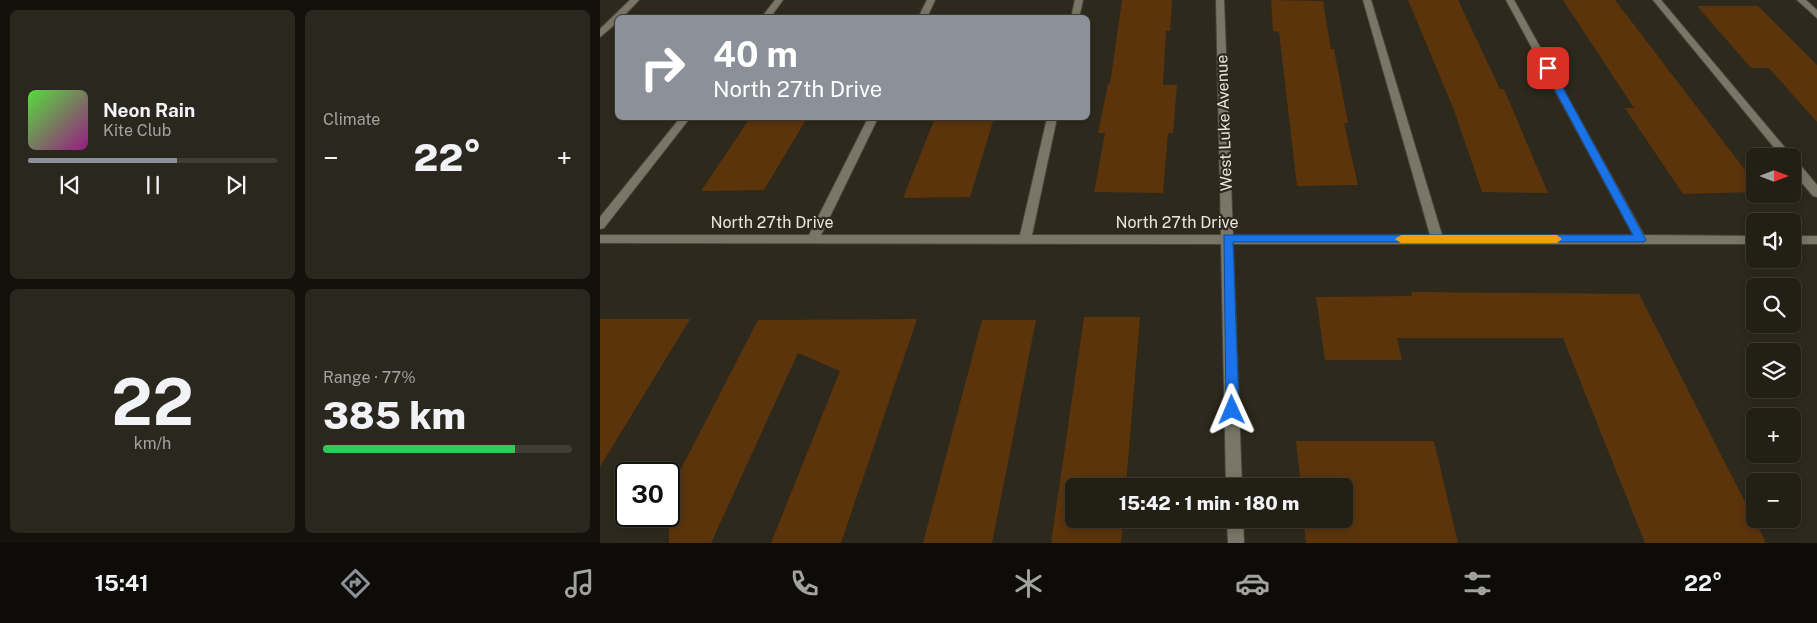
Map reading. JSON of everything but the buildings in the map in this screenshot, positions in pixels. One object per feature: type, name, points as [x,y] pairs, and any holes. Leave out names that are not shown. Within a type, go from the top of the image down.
[{"type":"street","points":[[620,15],[635,0]]},
{"type":"street","points":[[767,15],[779,0]]},
{"type":"street","points":[[924,15],[931,0]]},
{"type":"street","points":[[1076,15],[1079,0]]},
{"type":"street","name":"West Luke Avenue","points":[[1220,0],[1234,478]]},
{"type":"street","points":[[1366,0],[1437,239]]},
{"type":"street","points":[[1510,0],[1641,240]]},
{"type":"street","points":[[1657,0],[1780,148]]},
{"type":"street","points":[[1801,0],[1817,15]]},
{"type":"street","points":[[600,34],[615,19]]},
{"type":"street","points":[[600,225],[683,120]]},
{"type":"street","points":[[813,238],[872,120]]},
{"type":"street","points":[[1025,238],[1052,120]]},
{"type":"street","points":[[1801,174],[1817,193]]},
{"type":"street","name":"North 27th Drive","points":[[600,239],[1228,238],[1746,240]]},
{"type":"street","points":[[1801,240],[1817,240]]},
{"type":"street","points":[[1235,528],[1236,543]]},
{"type":"slow traffic","points":[[1401,239],[1557,239]]},
{"type":"route","points":[[1232,410],[1228,238],[1641,240],[1548,68]]}]
